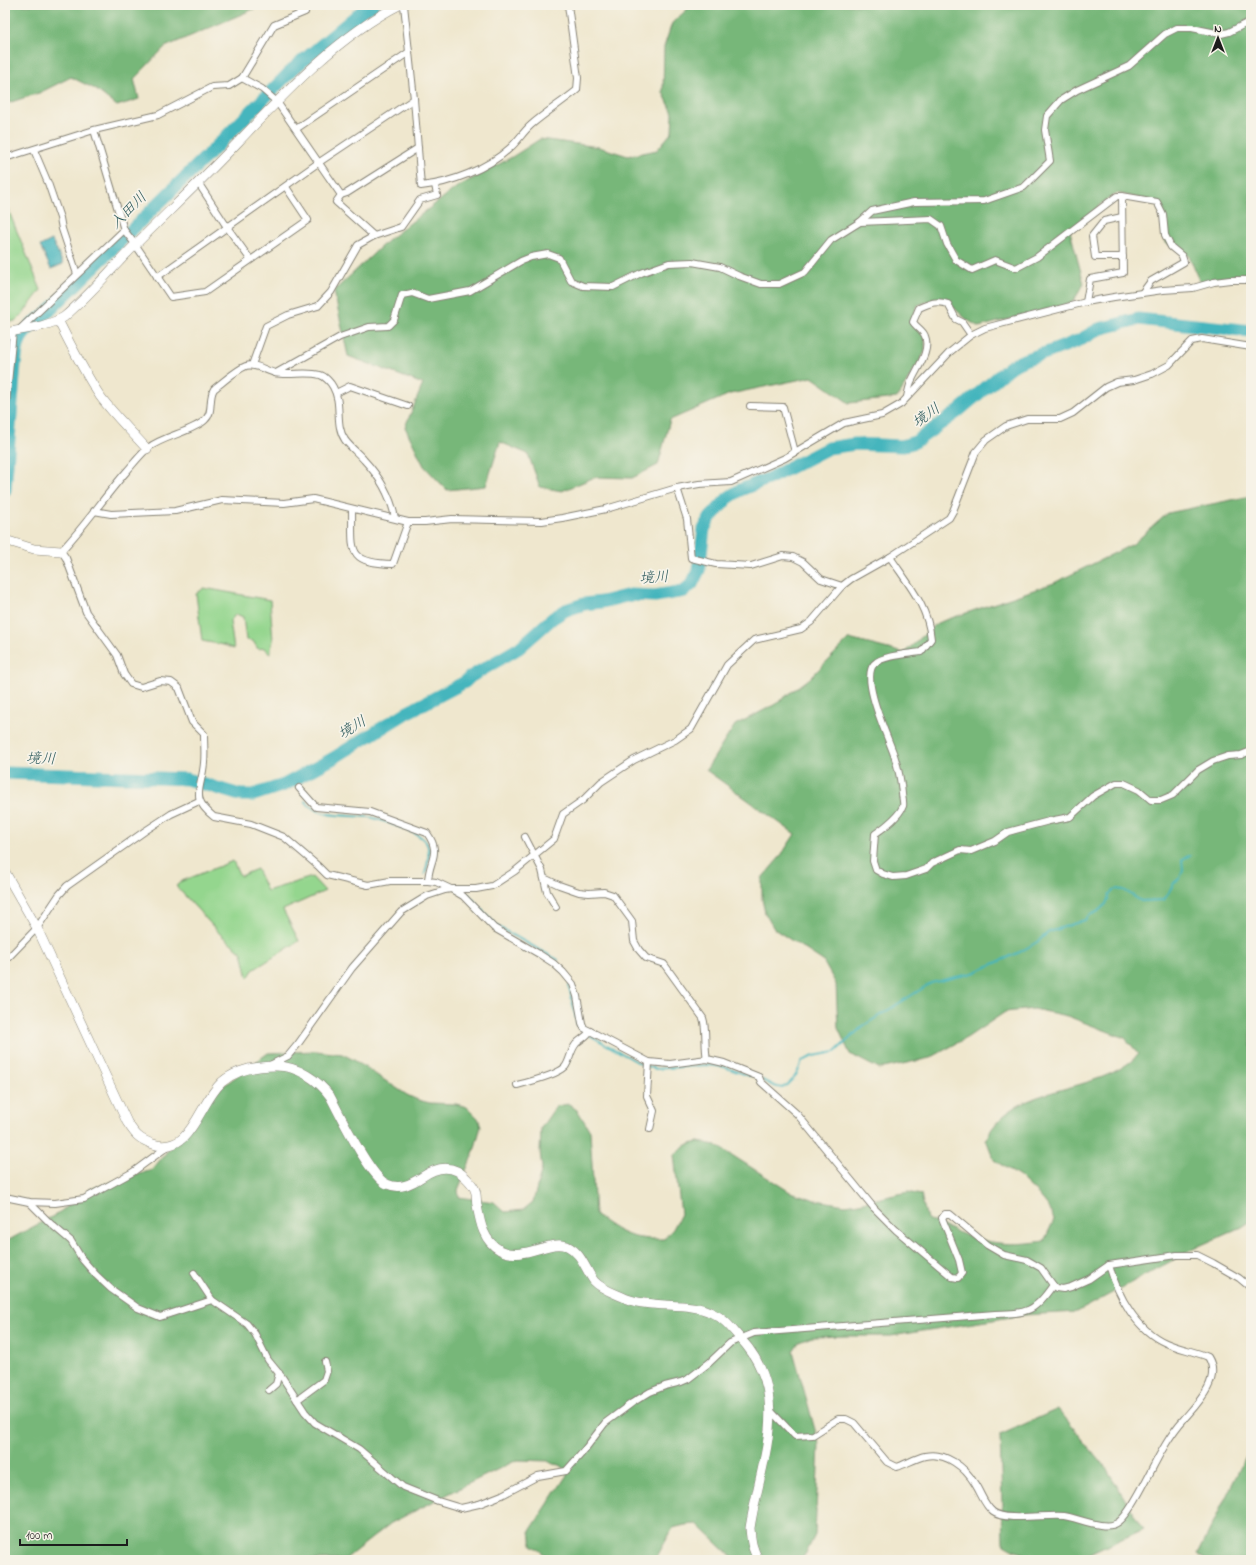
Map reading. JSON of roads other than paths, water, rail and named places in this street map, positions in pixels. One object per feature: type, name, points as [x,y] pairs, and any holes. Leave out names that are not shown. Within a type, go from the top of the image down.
[{"type":"street","points":[[12,331],[40,326],[58,320],[70,312],[133,242],[198,184],[273,99],[341,43],[381,14],[399,5]]},
{"type":"street","points":[[404,5],[421,186],[435,185],[465,176],[496,158],[510,148],[531,125],[577,90],[578,78],[568,5]]},
{"type":"street","points":[[5,158],[94,130],[158,115],[204,91],[212,88],[230,86],[242,78],[274,25],[305,12]]},
{"type":"street","points":[[276,373],[340,337],[368,327],[388,326],[394,320],[402,294],[412,293],[428,298],[470,291],[521,261],[531,257],[548,254],[559,258],[571,281],[583,286],[613,287],[641,273],[668,263],[692,262],[720,267],[761,284],[778,284],[805,272],[831,240],[860,222],[872,211],[914,202],[984,201],[1024,186],[1050,161],[1045,130],[1047,116],[1061,100],[1077,90],[1129,66],[1165,34],[1177,28],[1192,28],[1221,34],[1229,32],[1251,21]]},
{"type":"street","points":[[296,129],[409,52]]},
{"type":"street","points":[[242,78],[262,90],[273,99],[296,129],[341,195]]},
{"type":"street","points":[[158,277],[318,163],[414,99]]},
{"type":"street","points":[[94,130],[125,231],[171,296],[205,292],[250,259],[308,220],[286,187]]},
{"type":"street","points":[[374,236],[336,202],[341,195],[348,193],[418,148]]},
{"type":"street","points":[[34,150],[60,218],[62,229],[77,274]]},
{"type":"street","points":[[198,184],[250,259]]},
{"type":"street","points":[[252,365],[266,326],[288,315],[318,306],[331,292],[358,245],[374,236],[401,228],[420,200],[437,195],[435,185]]},
{"type":"street","points":[[860,222],[931,219],[941,226],[947,244],[956,260],[972,270],[994,260],[1016,268],[1037,258],[1118,196],[1157,202],[1164,214],[1165,235],[1171,247],[1182,256],[1184,262],[1151,281],[1142,293]]},
{"type":"street","points":[[1086,302],[1090,279],[1123,273],[1122,196]]},
{"type":"street","points":[[1122,217],[1104,221],[1092,236],[1095,258],[1123,257]]},
{"type":"street","points":[[5,415],[12,331],[125,231]]},
{"type":"street","points":[[94,511],[111,514],[175,511],[222,500],[284,503],[313,499],[408,522],[452,519],[542,521],[562,518],[606,509],[676,488],[699,484],[731,482],[785,458],[844,423],[882,415],[900,404],[950,352],[971,335],[985,328],[1086,302],[1142,293],[1193,288],[1214,282],[1251,280]]},
{"type":"street","points":[[906,398],[910,384],[924,355],[927,344],[924,333],[916,326],[914,322],[919,308],[929,303],[940,301],[948,304],[956,319],[962,322],[971,335]]},
{"type":"street","points":[[58,320],[81,365],[100,396],[147,448]]},
{"type":"street","points":[[268,1066],[288,1056],[352,968],[401,912],[427,896],[451,889],[476,889],[492,886],[515,871],[554,839],[564,814],[583,800],[601,782],[634,760],[675,740],[691,730],[728,665],[754,640],[801,629],[811,622],[842,586],[851,579],[890,557],[949,518],[976,452],[986,440],[1006,426],[1027,419],[1060,419],[1073,413],[1106,387],[1117,382],[1134,380],[1152,374],[1169,365],[1192,342],[1202,339],[1251,347]]},
{"type":"street","points":[[60,551],[112,487],[147,448],[205,420],[211,410],[211,393],[214,389],[246,366],[252,365],[276,373],[290,375],[310,373],[322,375],[333,386],[336,393],[338,424],[341,434],[349,446],[365,461],[384,488],[392,505],[395,518]]},
{"type":"street","points":[[336,393],[350,386],[408,406]]},
{"type":"street","points":[[750,406],[783,406],[795,452]]},
{"type":"street","points":[[676,488],[687,519],[691,558],[716,564],[751,566],[783,556],[793,557],[803,562],[821,579],[842,586]]},
{"type":"street","points":[[352,509],[353,546],[356,554],[363,560],[375,563],[393,564],[408,522]]},
{"type":"street","points":[[7,541],[34,548],[60,551],[66,558],[86,612],[117,655],[124,674],[131,684],[140,687],[160,681],[171,682],[179,688],[192,722],[204,734],[204,764],[198,793],[200,801],[214,817],[251,824],[284,836],[327,875],[368,885],[390,881],[428,880],[451,889],[463,896],[494,928],[539,954],[563,972],[573,984],[582,1023],[588,1034],[649,1065],[707,1059],[724,1063],[760,1080],[797,1114],[874,1208],[896,1230],[952,1277],[958,1278],[962,1273],[959,1260],[942,1218],[945,1214],[950,1214],[987,1245],[1004,1255],[1027,1260],[1041,1268],[1056,1288],[1062,1289],[1071,1287],[1089,1280],[1109,1265],[1177,1255],[1197,1255],[1239,1278],[1251,1288]]},
{"type":"street","points":[[890,557],[922,605],[930,625],[931,639],[921,652],[894,655],[875,664],[871,670],[871,687],[873,698],[894,755],[902,786],[903,806],[891,822],[875,834],[873,861],[876,870],[883,874],[893,877],[906,876],[926,869],[932,863],[960,850],[971,851],[995,841],[1008,832],[1070,817],[1093,796],[1116,783],[1124,783],[1139,790],[1151,800],[1161,800],[1172,795],[1198,770],[1213,761],[1228,756],[1241,755],[1251,751]]},
{"type":"street","points":[[300,788],[316,807],[370,812],[427,833],[435,849],[428,880]]},
{"type":"street","points":[[5,961],[37,928],[59,894],[67,886],[171,814],[200,801]]},
{"type":"street","points":[[525,837],[542,870],[547,892],[556,907]]},
{"type":"street","points":[[5,872],[37,928],[126,1122],[138,1138],[157,1146],[167,1147]]},
{"type":"street","points":[[544,878],[579,892],[604,892],[613,895],[616,898],[632,921],[634,941],[639,950],[646,958],[664,964],[703,1018],[705,1025],[704,1042],[707,1059]]},
{"type":"street","points":[[517,1084],[534,1081],[566,1066],[571,1051],[576,1043],[588,1034]]},
{"type":"street","points":[[649,1065],[648,1096],[654,1111],[650,1129]]},
{"type":"street","points":[[5,1197],[29,1202],[55,1203],[84,1199],[133,1172],[167,1147],[183,1138],[222,1083],[245,1070],[268,1066],[281,1066],[299,1071],[323,1087],[330,1096],[377,1178],[387,1184],[398,1187],[410,1185],[434,1170],[450,1168],[459,1172],[475,1190],[480,1222],[484,1234],[491,1243],[501,1250],[512,1253],[523,1253],[556,1245],[564,1245],[573,1249],[581,1257],[595,1281],[602,1288],[629,1300],[700,1309],[712,1312],[722,1319],[740,1338],[751,1350],[759,1363],[766,1384],[769,1409],[768,1444],[750,1528],[751,1540],[758,1560]]},
{"type":"street","points":[[29,1202],[71,1241],[82,1259],[110,1289],[138,1308],[160,1317],[212,1300]]},
{"type":"street","points":[[769,1409],[795,1436],[813,1435],[838,1419],[854,1423],[887,1462],[897,1467],[926,1456],[941,1456],[960,1465],[975,1483],[983,1500],[993,1512],[1003,1516],[1064,1516],[1106,1526],[1117,1523],[1130,1507],[1178,1426],[1198,1402],[1212,1379],[1213,1370],[1212,1363],[1208,1357],[1166,1343],[1146,1330],[1131,1313],[1118,1290],[1109,1265]]},
{"type":"street","points":[[194,1273],[212,1300],[247,1324],[255,1334],[268,1360],[279,1373],[305,1412],[315,1423],[359,1449],[403,1487],[438,1501],[461,1508],[479,1504],[502,1495],[538,1476],[566,1471],[582,1453],[604,1423],[650,1392],[688,1379],[709,1363],[730,1343],[740,1338],[754,1333],[1020,1313],[1032,1309],[1039,1303],[1053,1285]]},
{"type":"street","points":[[297,1400],[324,1380],[327,1371],[325,1362]]},
{"type":"street","points":[[269,1390],[276,1384],[279,1373]]},
{"type":"water","points":[[52,240],[63,264],[51,269],[40,246]]},
{"type":"waterway","name":"入田川","points":[[5,490],[17,349],[20,340],[26,332],[214,149],[293,69],[362,11],[373,5]]},
{"type":"waterway","name":"境川","points":[[5,773],[187,779],[240,795],[253,795],[284,785],[332,759],[406,713],[465,682],[470,677],[519,648],[553,618],[566,610],[584,604],[602,602],[630,595],[655,596],[684,591],[692,584],[699,570],[704,529],[710,518],[728,498],[740,490],[770,478],[828,448],[855,444],[902,446],[915,442],[956,413],[1011,366],[1026,359],[1080,340],[1099,329],[1138,319],[1251,331]]},
{"type":"waterway","points":[[305,801],[311,807],[326,814],[369,817],[381,820],[419,835],[424,839],[429,849],[425,874]]},
{"type":"waterway","points":[[762,1080],[774,1086],[782,1088],[786,1086],[795,1077],[802,1061],[814,1056],[835,1052],[863,1026],[931,983],[973,973],[1020,952],[1037,942],[1049,932],[1085,920],[1089,915],[1097,912],[1106,904],[1110,894],[1115,889],[1124,890],[1141,901],[1164,900],[1174,883],[1180,878],[1183,870],[1182,860],[1190,856]]},
{"type":"waterway","points":[[468,894],[498,927],[558,960]]},
{"type":"waterway","points":[[569,986],[577,1024],[582,1031],[641,1064],[656,1069],[706,1065],[724,1067],[750,1076]]}]
